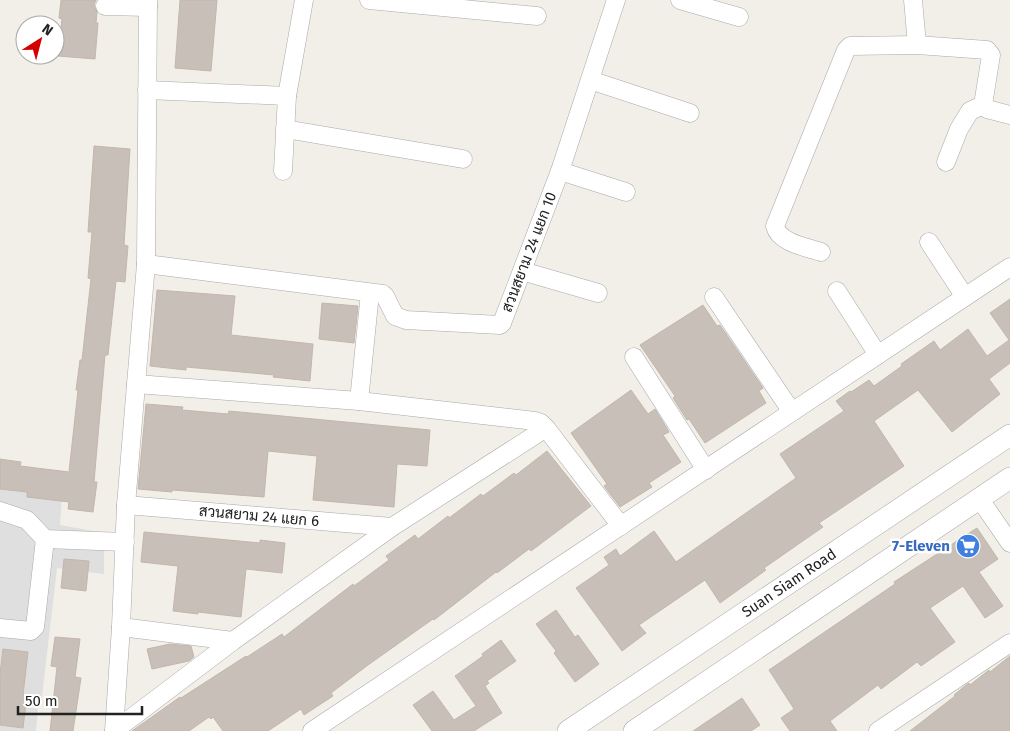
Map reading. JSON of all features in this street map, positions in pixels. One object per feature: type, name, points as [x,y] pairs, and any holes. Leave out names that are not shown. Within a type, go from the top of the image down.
[{"type":"street","points":[[283,171],[286,96],[304,0]]},
{"type":"street","points":[[369,0],[537,16]]},
{"type":"street","name":"สวนสยาม 24 แยก 10","points":[[146,264],[384,295],[395,316],[406,320],[500,325],[560,171],[616,0]]},
{"type":"street","points":[[680,0],[739,17]]},
{"type":"street","points":[[912,0],[917,45]]},
{"type":"street","points":[[105,6],[148,3],[146,264],[126,504],[114,731]]},
{"type":"street","points":[[821,252],[781,237],[776,232],[774,226],[846,50],[850,46],[917,45],[987,50],[990,53],[983,106]]},
{"type":"street","points":[[590,80],[690,113]]},
{"type":"street","points":[[147,90],[286,96]]},
{"type":"street","points":[[983,106],[987,109],[1010,115]]},
{"type":"street","points":[[946,162],[959,129],[970,111],[983,106]]},
{"type":"street","points":[[285,129],[462,159]]},
{"type":"street","points":[[560,171],[626,192]]},
{"type":"street","points":[[928,242],[965,297]]},
{"type":"street","points":[[312,731],[1010,267]]},
{"type":"street","points":[[522,271],[598,293]]},
{"type":"street","points":[[837,291],[878,355]]},
{"type":"street","points":[[359,401],[370,293]]},
{"type":"street","points":[[714,297],[792,412]]},
{"type":"street","points":[[634,357],[706,470]]},
{"type":"street","points":[[136,384],[359,401],[535,421],[541,423],[546,428],[621,526]]},
{"type":"street","points":[[114,731],[233,641],[392,527],[546,428]]},
{"type":"street","name":"Suan Siam Road","points":[[568,731],[1010,435]]},
{"type":"street","points":[[634,731],[1010,478]]},
{"type":"street","points":[[979,498],[1010,543]]},
{"type":"street","name":"สวนสยาม 24 แยก 6","points":[[126,504],[392,527]]},
{"type":"street","points":[[0,511],[28,520],[45,539],[125,542]]},
{"type":"street","points":[[0,628],[31,632],[35,627],[45,539]]},
{"type":"street","points":[[121,626],[233,641]]},
{"type":"street","points":[[878,731],[1010,643]]},
{"type":"shaded area","points":[[0,469],[63,481],[60,525],[104,533],[104,574],[57,568],[41,705],[0,700]]},
{"type":"shaded area","points":[[0,704],[38,709],[36,731],[0,731]]},
{"type":"building","points":[[61,0],[96,0],[94,5],[97,12],[96,23],[98,23],[95,59],[65,57],[65,15],[59,15]]},
{"type":"building","points":[[180,0],[217,0],[211,71],[175,68]]},
{"type":"building","points":[[94,146],[130,149],[124,245],[128,246],[125,282],[116,281],[108,355],[105,355],[94,482],[97,482],[93,512],[68,509],[69,502],[27,497],[27,492],[0,489],[0,459],[21,462],[20,466],[69,472],[78,390],[76,390],[80,360],[82,360],[91,279],[88,278],[92,232],[88,232]]},
{"type":"building","points":[[157,290],[235,296],[231,335],[313,344],[310,381],[273,377],[274,375],[186,367],[186,370],[150,366]]},
{"type":"building","points":[[1010,299],[1010,363],[989,379],[1000,394],[952,432],[918,390],[874,421],[904,466],[819,523],[823,527],[764,568],[766,570],[720,603],[705,580],[639,625],[646,633],[622,651],[576,588],[609,565],[604,557],[616,549],[620,556],[654,531],[676,562],[796,478],[780,454],[844,411],[836,401],[850,391],[869,380],[874,386],[934,341],[940,350],[968,329],[987,356],[1009,340],[990,313]]},
{"type":"building","points":[[322,303],[358,306],[354,343],[319,339]]},
{"type":"building","points":[[703,305],[717,326],[720,325],[763,388],[759,391],[766,403],[705,443],[689,419],[687,420],[673,398],[675,396],[640,345]]},
{"type":"building","points":[[631,390],[648,414],[655,409],[669,432],[663,435],[681,462],[649,483],[652,487],[620,507],[604,486],[607,484],[571,433]]},
{"type":"building","points":[[146,404],[183,407],[182,410],[228,414],[229,411],[430,430],[427,466],[397,464],[394,507],[313,500],[317,456],[268,451],[264,497],[138,489]]},
{"type":"building","points":[[547,451],[591,506],[531,551],[529,549],[496,572],[434,620],[368,665],[331,693],[333,696],[304,715],[301,709],[268,731],[223,731],[213,717],[211,719],[209,717],[189,731],[132,731],[180,697],[246,656],[282,634],[284,637],[353,584],[354,586],[389,560],[386,556],[415,535],[418,539],[481,494],[483,496],[514,473],[516,475]]},
{"type":"building","points":[[977,528],[998,559],[979,572],[1003,606],[985,618],[963,586],[930,608],[955,642],[921,666],[917,662],[881,689],[878,685],[830,721],[837,731],[790,731],[781,718],[794,709],[769,670],[895,584],[894,582]]},
{"type":"building","points":[[144,532],[260,543],[260,540],[285,543],[282,573],[246,569],[241,617],[173,611],[178,566],[141,562]]},
{"type":"building","points":[[64,559],[89,561],[86,591],[61,588]]},
{"type":"building","points":[[556,610],[575,637],[578,635],[599,664],[575,682],[554,653],[556,651],[536,624]]},
{"type":"building","points":[[55,637],[80,639],[75,677],[81,678],[73,731],[50,731],[57,667],[51,666]]},
{"type":"building","points":[[501,640],[516,661],[487,681],[489,683],[485,686],[502,713],[474,731],[432,731],[413,705],[433,691],[454,720],[476,706],[455,676],[483,656],[482,654]]},
{"type":"building","points":[[170,644],[191,646],[194,657],[189,661],[152,669],[147,649]]},
{"type":"building","points":[[3,649],[28,652],[23,695],[27,695],[23,728],[0,725],[0,674]]},
{"type":"building","points":[[1010,656],[1010,731],[910,731],[955,696],[966,685],[969,683],[970,685],[989,670],[990,672]]},
{"type":"building","points":[[742,698],[760,725],[751,731],[693,731]]},
{"type":"place","name":"7-Eleven","points":[[968,546]]}]
